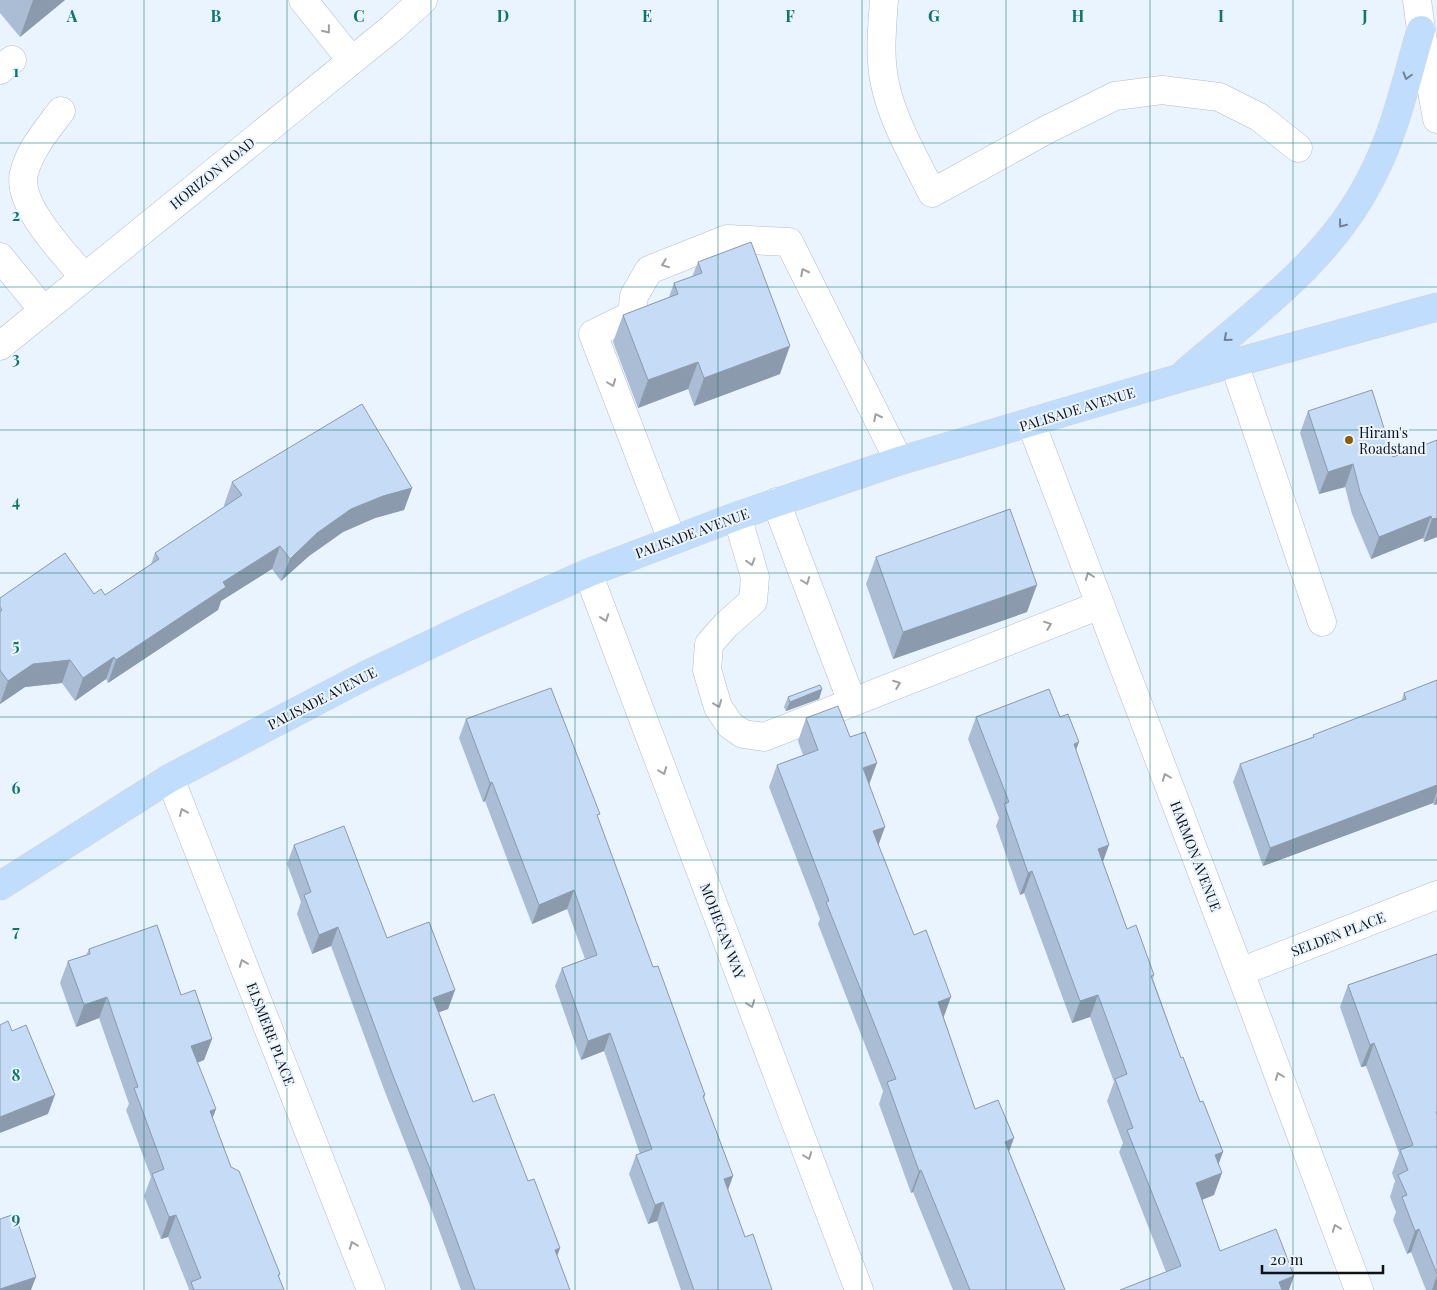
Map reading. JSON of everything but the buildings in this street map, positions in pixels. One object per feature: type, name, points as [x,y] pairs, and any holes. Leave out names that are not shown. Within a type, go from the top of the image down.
[{"type":"main road","points":[[1421,30],[1437,55]]},
{"type":"main road","points":[[1180,378],[1304,271],[1346,220],[1370,180],[1391,130],[1421,30]]},
{"type":"main road","name":"PALISADE AVENUE","points":[[0,886],[170,778],[368,674],[588,573],[737,516],[899,461],[1180,378],[1437,307]]},
{"type":"street","points":[[303,0],[351,60]]},
{"type":"street","name":"HORIZON ROAD","points":[[0,346],[392,28],[423,0]]},
{"type":"street","points":[[884,0],[881,36],[885,84],[898,123],[932,193],[1046,130],[1115,96],[1162,90],[1220,97],[1259,117],[1298,148]]},
{"type":"street","points":[[1417,0],[1437,119]]},
{"type":"street","points":[[61,110],[34,147],[23,174],[25,197],[42,226],[84,277]]},
{"type":"street","points":[[672,540],[593,334],[632,315],[634,296],[649,270],[728,239],[789,242],[899,461]]},
{"type":"street","points":[[0,257],[43,310]]},
{"type":"street","points":[[1234,363],[1322,622]]},
{"type":"street","name":"HARMON AVENUE","points":[[1030,423],[1240,972],[1359,1290]]},
{"type":"street","points":[[776,502],[852,702]]},
{"type":"street","points":[[737,516],[755,577],[753,601],[726,625],[709,644],[707,670],[718,707],[730,725],[743,734],[764,737],[790,728],[1100,605]]},
{"type":"street","name":"MOHEGAN WAY","points":[[588,573],[859,1290]]},
{"type":"street","name":"ELSMERE PLACE","points":[[170,778],[371,1290]]},
{"type":"street","name":"SELDEN PLACE","points":[[1240,972],[1437,895]]},
{"type":"place","name":"Hiram's Roadstand","points":[[1349,440]]}]
